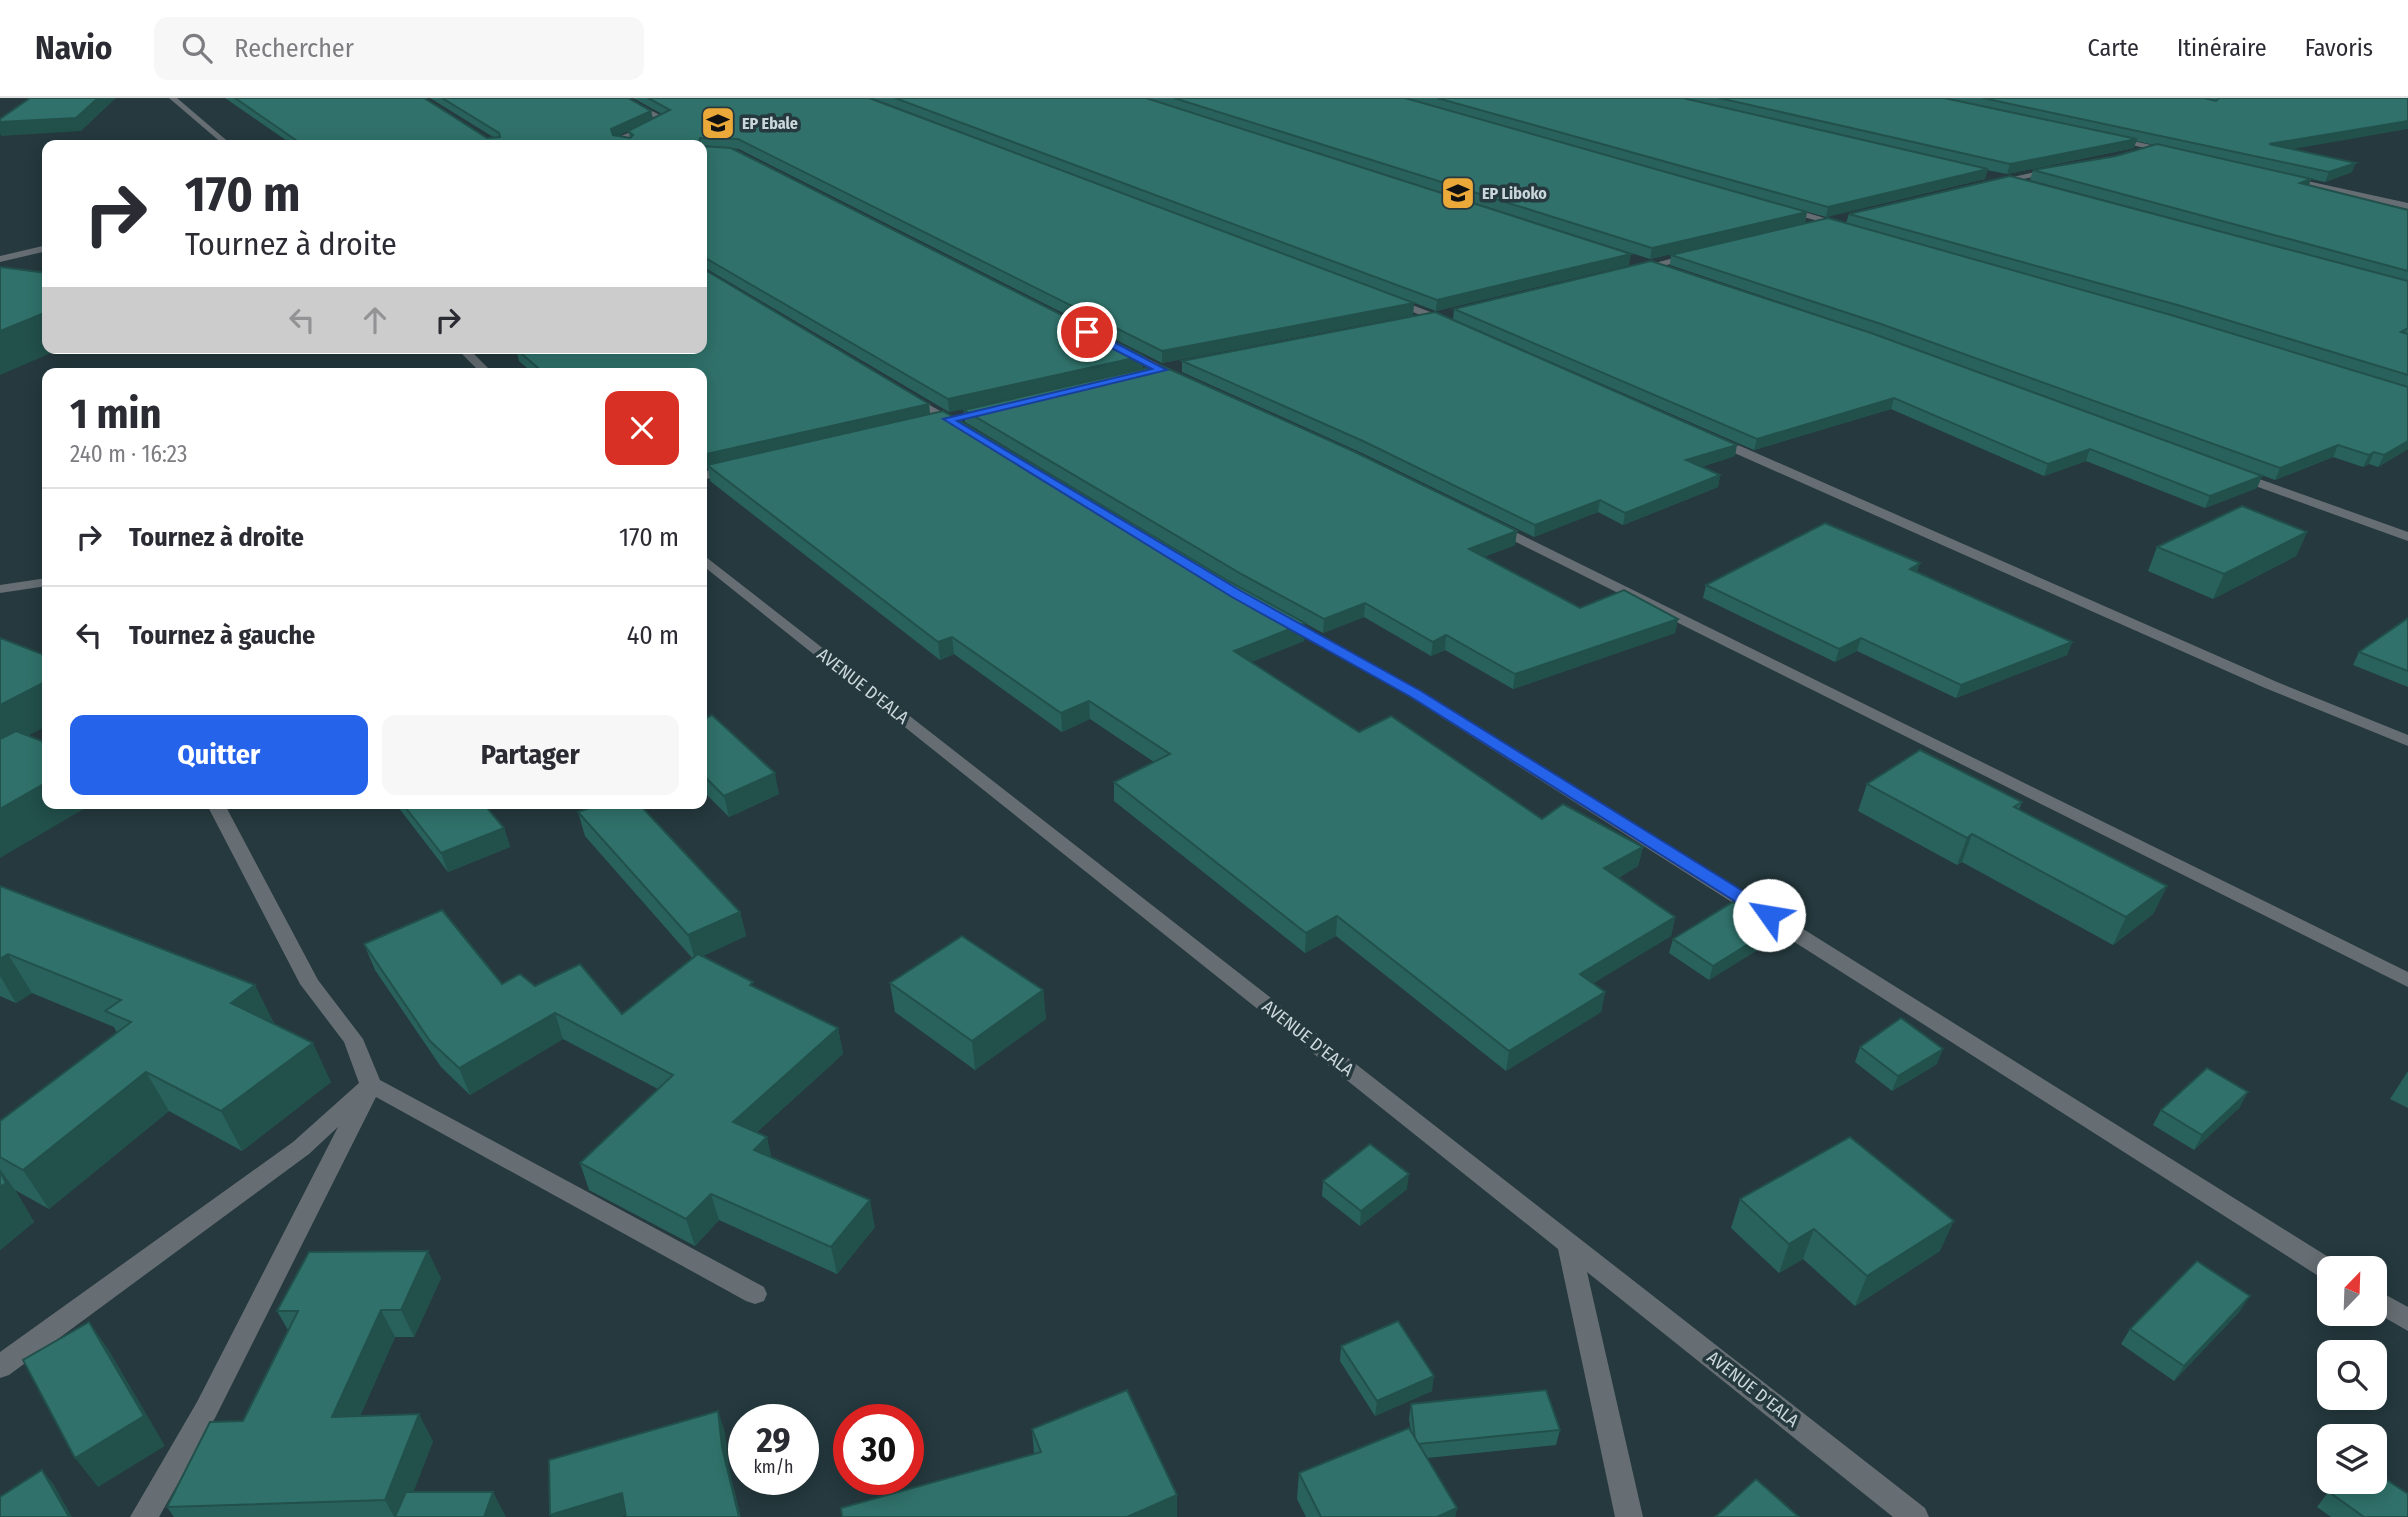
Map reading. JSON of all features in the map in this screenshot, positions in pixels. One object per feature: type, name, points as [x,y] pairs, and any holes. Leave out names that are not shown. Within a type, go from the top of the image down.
[{"type":"street","points":[[173,98],[223,140]]},
{"type":"street","points":[[619,140],[665,120],[622,98]]},
{"type":"street","points":[[2102,136],[2181,154]]},
{"type":"street","points":[[2133,154],[2154,148]]},
{"type":"street","points":[[1980,186],[2060,169]]},
{"type":"street","points":[[2274,175],[2408,206]]},
{"type":"street","points":[[1994,176],[2034,186]]},
{"type":"street","points":[[1768,204],[1859,230]]},
{"type":"street","points":[[1808,229],[1861,216]]},
{"type":"street","points":[[0,259],[42,249]]},
{"type":"street","points":[[1622,273],[1701,254]]},
{"type":"street","points":[[1635,262],[1675,275]]},
{"type":"street","points":[[1384,297],[1461,328]]},
{"type":"street","points":[[1408,322],[1462,310]]},
{"type":"street","points":[[1112,345],[1155,371],[1186,381]]},
{"type":"street","points":[[467,354],[483,368]]},
{"type":"street","points":[[1155,371],[1189,364]]},
{"type":"street","points":[[889,384],[971,433]]},
{"type":"street","points":[[1703,434],[2271,685],[2408,741]]},
{"type":"street","points":[[707,475],[741,467]]},
{"type":"street","points":[[2228,471],[2408,537]]},
{"type":"street","points":[[1481,519],[2408,980]]},
{"type":"street","name":"AVENUE D'EALA","points":[[707,562],[1915,1517]]},
{"type":"street","points":[[0,589],[42,583]]},
{"type":"street","points":[[1272,614],[1416,694],[2317,1262]]},
{"type":"street","points":[[218,809],[310,984],[353,1039],[370,1085],[755,1294]]},
{"type":"street","points":[[0,1367],[301,1148],[370,1085]]},
{"type":"street","points":[[144,1517],[206,1410],[370,1085]]},
{"type":"street","points":[[1569,1244],[1629,1517]]},
{"type":"street","points":[[2387,1307],[2408,1320]]},
{"type":"building","points":[[30,98],[98,98],[76,118],[0,122],[0,119]]},
{"type":"building","points":[[235,98],[424,98],[487,138],[500,137],[499,133],[442,98],[628,98],[651,111],[611,129],[613,135],[630,138],[633,135],[628,131],[670,110],[648,98],[869,98],[1414,303],[1162,351],[738,139],[296,140]]},
{"type":"building","points":[[895,98],[1146,98],[1631,254],[1437,300]]},
{"type":"building","points":[[1174,98],[1405,98],[1807,212],[1652,248]]},
{"type":"building","points":[[1437,98],[1683,98],[1988,169],[1828,207]]},
{"type":"building","points":[[1719,98],[1944,98],[2137,139],[2010,164]]},
{"type":"building","points":[[1983,98],[2204,98],[2216,101],[2219,98],[2408,98],[2408,121],[2269,144],[2356,163],[2329,172]]},
{"type":"building","points":[[2157,144],[2311,179],[2300,183],[2408,210],[2408,271],[2033,170],[2116,156]]},
{"type":"building","points":[[707,146],[731,148],[1143,356],[948,399],[707,259]]},
{"type":"building","points":[[2010,176],[2408,281],[2408,328],[2401,332],[2408,334],[2408,375],[2181,306],[1849,214]]},
{"type":"building","points":[[1828,218],[2171,315],[2408,387],[2408,441],[2384,455],[2374,452],[2369,455],[2338,445],[2280,468],[1881,324],[1671,255]]},
{"type":"building","points":[[1651,261],[1871,333],[2262,476],[2210,496],[2090,449],[2048,464],[1894,398],[1757,439],[1454,309]]},
{"type":"building","points":[[0,267],[42,272],[42,314],[0,331]]},
{"type":"building","points":[[707,271],[929,404],[707,454],[707,368],[538,368],[522,354],[707,354]]},
{"type":"building","points":[[1435,312],[1737,445],[1686,460],[1720,475],[1625,513],[1600,500],[1535,525],[1363,441],[1182,361]]},
{"type":"building","points":[[1160,365],[1353,451],[1517,531],[1469,549],[1580,608],[1624,590],[1678,619],[1515,674],[1446,635],[1433,642],[1365,603],[1324,619],[1243,575],[964,410]]},
{"type":"building","points":[[943,411],[1230,582],[1305,623],[1234,651],[1359,732],[1391,716],[1542,819],[1563,804],[1643,847],[1604,868],[1675,917],[1580,974],[1605,992],[1509,1051],[1337,916],[1306,933],[1114,782],[1170,754],[1089,701],[1061,713],[952,637],[938,642],[707,465]]},
{"type":"building","points":[[2242,506],[2307,532],[2224,574],[2157,547]]},
{"type":"building","points":[[1825,523],[1920,563],[1910,569],[2072,642],[1961,685],[1861,638],[1839,649],[1706,585]]},
{"type":"building","points":[[2408,618],[2408,671],[2359,652]]},
{"type":"building","points":[[0,638],[42,654],[42,684],[0,705]]},
{"type":"building","points":[[712,715],[775,773],[724,796],[707,779],[707,718]]},
{"type":"building","points":[[16,731],[42,741],[42,785],[0,809],[0,739]]},
{"type":"building","points":[[1920,750],[2022,802],[2014,807],[2167,886],[2126,917],[1972,834],[1967,838],[1867,784]]},
{"type":"building","points":[[407,809],[488,809],[504,828],[441,853]]},
{"type":"building","points":[[587,809],[644,809],[740,912],[688,935],[578,812]]},
{"type":"building","points":[[0,886],[255,985],[231,1003],[313,1043],[221,1111],[146,1072],[23,1170],[0,1157],[0,1121],[131,1022],[105,1011],[121,1000],[8,954],[0,959]]},
{"type":"building","points":[[1733,902],[1774,928],[1713,966],[1673,939]]},
{"type":"building","points":[[442,910],[502,984],[520,974],[535,986],[580,964],[622,1014],[698,954],[753,982],[750,985],[838,1028],[733,1122],[767,1137],[754,1150],[870,1200],[831,1247],[711,1194],[686,1219],[580,1163],[673,1075],[555,1013],[459,1068],[430,1041],[364,944]]},
{"type":"building","points":[[962,936],[1043,990],[972,1041],[890,983]]},
{"type":"building","points":[[1901,1018],[1943,1049],[1898,1076],[1860,1047]]},
{"type":"building","points":[[2207,1068],[2248,1092],[2202,1135],[2161,1110]]},
{"type":"building","points":[[1850,1137],[1954,1221],[1867,1276],[1814,1229],[1789,1244],[1740,1199]]},
{"type":"building","points":[[1370,1144],[1409,1174],[1361,1211],[1323,1181]]},
{"type":"building","points":[[0,1172],[6,1183],[0,1187]]},
{"type":"building","points":[[428,1251],[401,1310],[381,1310],[332,1417],[419,1414],[385,1500],[167,1507],[210,1422],[243,1421],[298,1311],[277,1311],[309,1252]]},
{"type":"building","points":[[2197,1261],[2250,1296],[2184,1366],[2130,1329]]},
{"type":"building","points":[[1398,1321],[1434,1376],[1377,1401],[1341,1346]]},
{"type":"building","points":[[89,1322],[144,1416],[75,1458],[23,1360]]},
{"type":"building","points":[[1127,1390],[1177,1495],[1127,1517],[842,1517],[841,1508],[887,1495],[924,1495],[924,1485],[1041,1452],[1032,1429]]},
{"type":"building","points":[[1546,1390],[1560,1430],[1418,1444],[1415,1439],[1411,1404]]},
{"type":"building","points":[[718,1411],[728,1472],[728,1495],[734,1495],[739,1517],[626,1517],[622,1493],[550,1515],[549,1460]]},
{"type":"building","points":[[1409,1428],[1457,1508],[1437,1517],[1321,1517],[1299,1473]]},
{"type":"building","points":[[42,1470],[69,1517],[0,1517],[0,1497]]},
{"type":"building","points":[[1756,1479],[1799,1517],[1715,1517]]},
{"type":"building","points":[[2387,1480],[2408,1494],[2408,1517],[2364,1517],[2332,1494],[2387,1494]]},
{"type":"building","points":[[406,1492],[493,1492],[484,1517],[395,1517]]},
{"type":"place","name":"EP Ebale","points":[[718,123]]},
{"type":"place","name":"EP Liboko","points":[[1458,193]]},
{"type":"route","points":[[1087,332],[1161,370],[948,419],[1236,594],[1416,694],[1769,915]]}]
